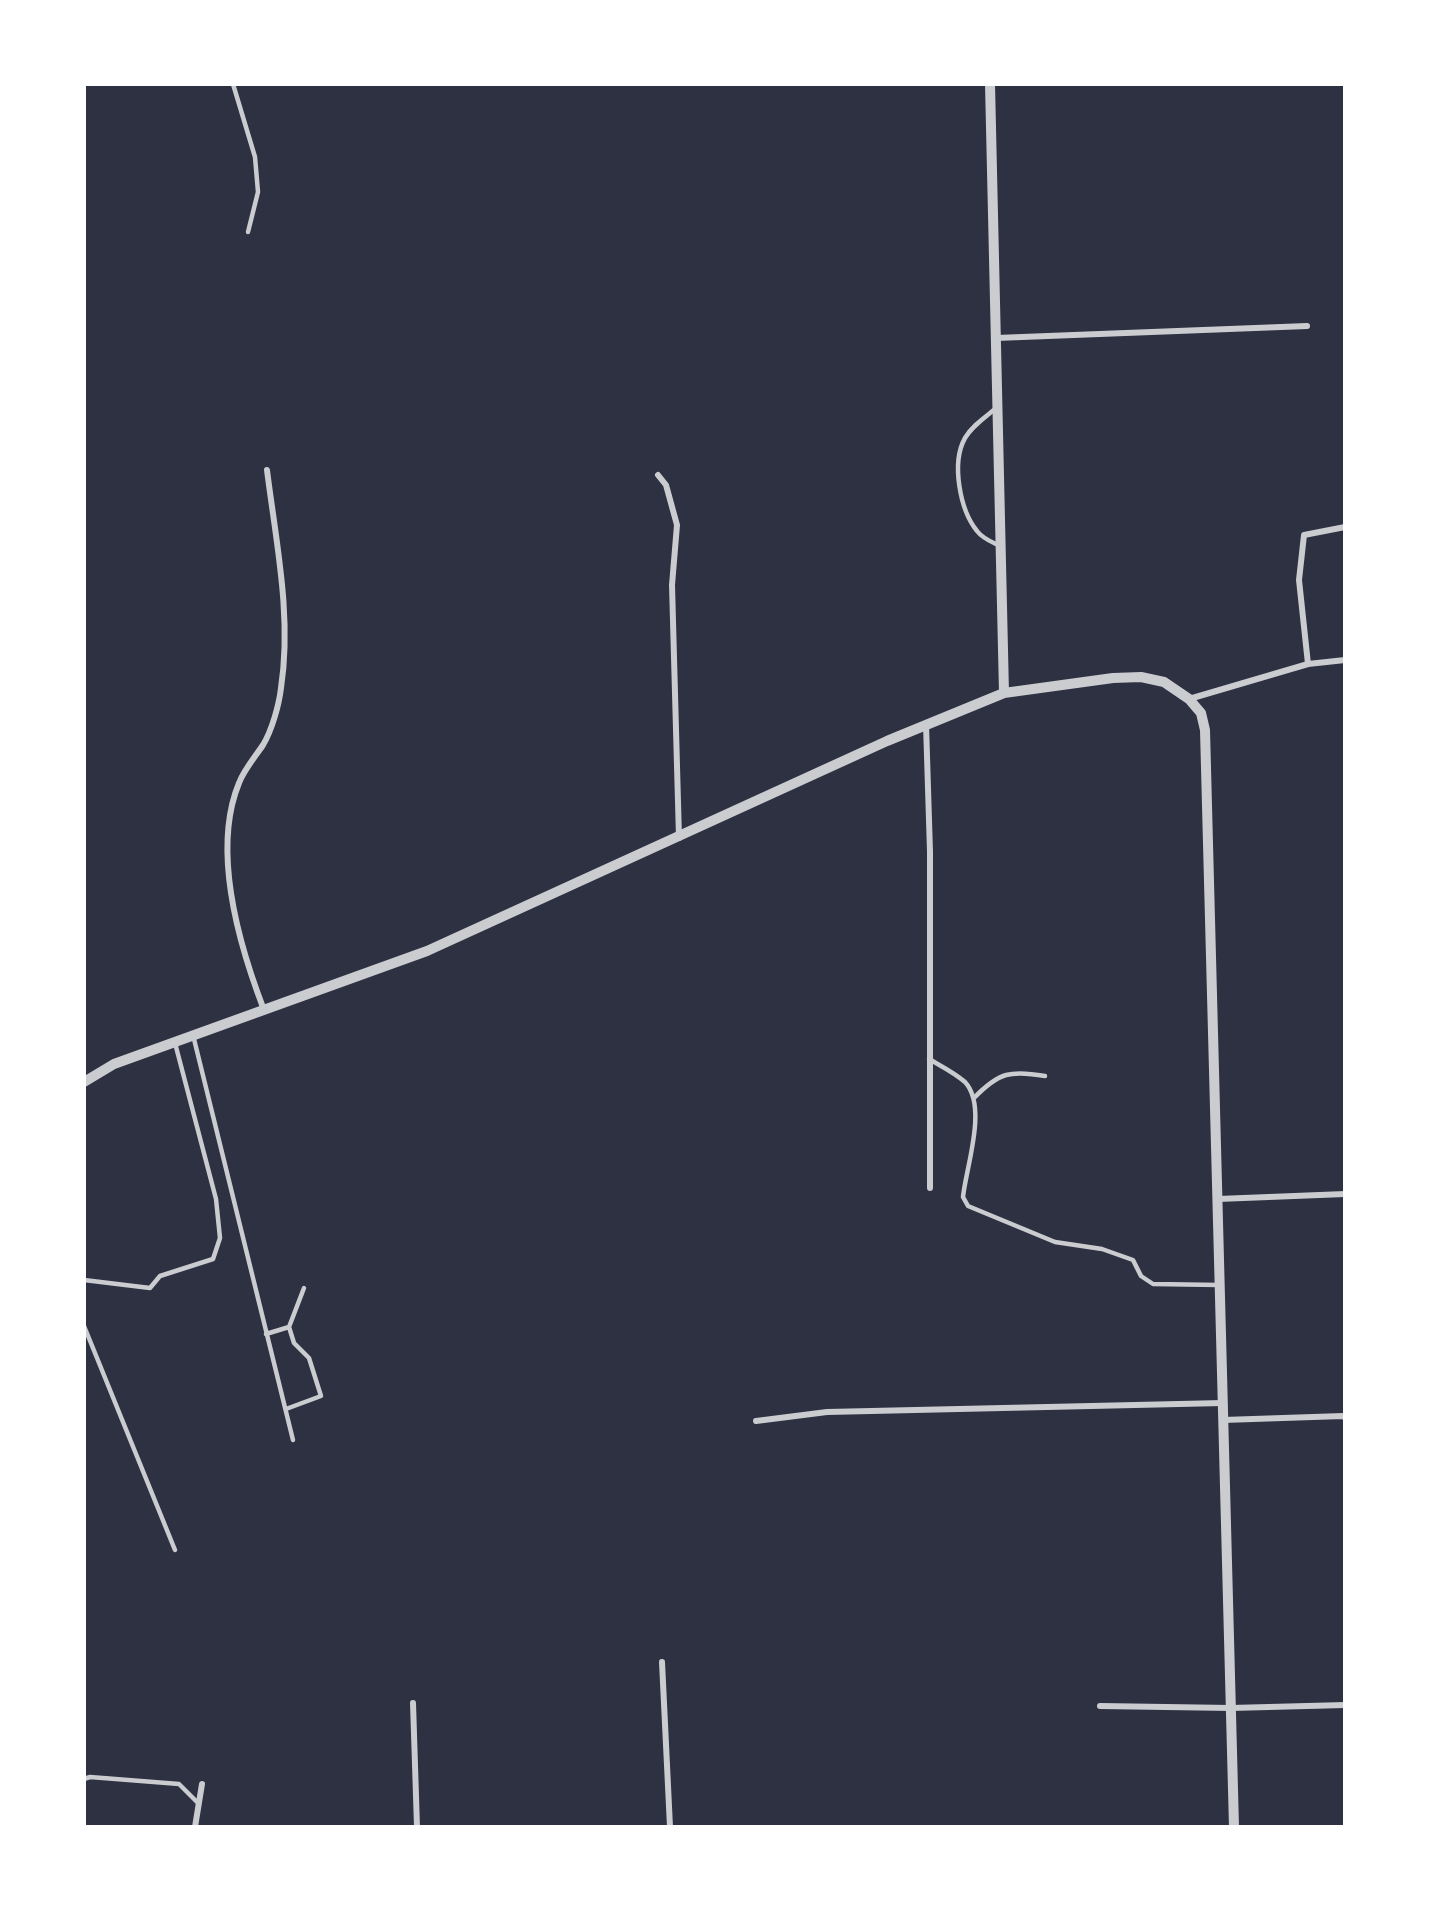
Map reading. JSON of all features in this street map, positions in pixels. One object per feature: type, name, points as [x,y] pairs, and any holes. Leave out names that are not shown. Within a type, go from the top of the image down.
[{"type":"street","points":[[990,84],[1004,693]]},
{"type":"street","points":[[996,338],[1307,326]]},
{"type":"street","points":[[264,1010],[246,963],[234,908],[227,847],[233,800],[239,782],[265,742],[281,690],[287,628],[267,470]]},
{"type":"street","points":[[658,475],[666,485],[676,525],[672,585],[679,838]]},
{"type":"street","points":[[1308,664],[1299,580],[1304,535],[1345,527]]},
{"type":"street","points":[[1189,699],[1308,664],[1345,660]]},
{"type":"street","points":[[84,1082],[114,1064],[427,951],[926,724],[1004,693],[1113,678],[1141,677],[1164,682],[1189,699],[1201,713],[1205,730],[1234,1827]]},
{"type":"street","points":[[926,724],[930,852],[930,1188]]},
{"type":"street","points":[[1218,1199],[1345,1194]]},
{"type":"street","points":[[756,1421],[827,1412],[1224,1403]]},
{"type":"street","points":[[1223,1420],[1343,1416],[1345,1418]]},
{"type":"street","points":[[662,1662],[670,1827]]},
{"type":"street","points":[[413,1703],[417,1827]]},
{"type":"street","points":[[1100,1706],[1231,1708],[1345,1705]]},
{"type":"street","points":[[195,1827],[202,1784]]},
{"type":"lane","points":[[233,84],[255,157],[258,192],[248,232]]},
{"type":"lane","points":[[997,408],[974,426],[964,440],[958,485],[976,530],[987,540],[1000,546]]},
{"type":"lane","points":[[193,1035],[293,1440]]},
{"type":"lane","points":[[84,1280],[150,1288],[160,1276],[213,1259],[220,1238],[216,1199],[175,1042]]},
{"type":"lane","points":[[929,1059],[965,1083],[974,1098],[974,1138],[963,1197],[968,1206],[1055,1242],[1102,1249],[1133,1260],[1141,1276],[1153,1284],[1220,1285]]},
{"type":"lane","points":[[974,1098],[988,1083],[1002,1075],[1020,1072],[1046,1076]]},
{"type":"lane","points":[[286,1409],[321,1395],[309,1358],[294,1343],[289,1327],[304,1288]]},
{"type":"lane","points":[[84,1326],[175,1550]]},
{"type":"lane","points":[[267,1335],[289,1327]]},
{"type":"lane","points":[[84,1779],[90,1777],[179,1784],[199,1804]]}]
